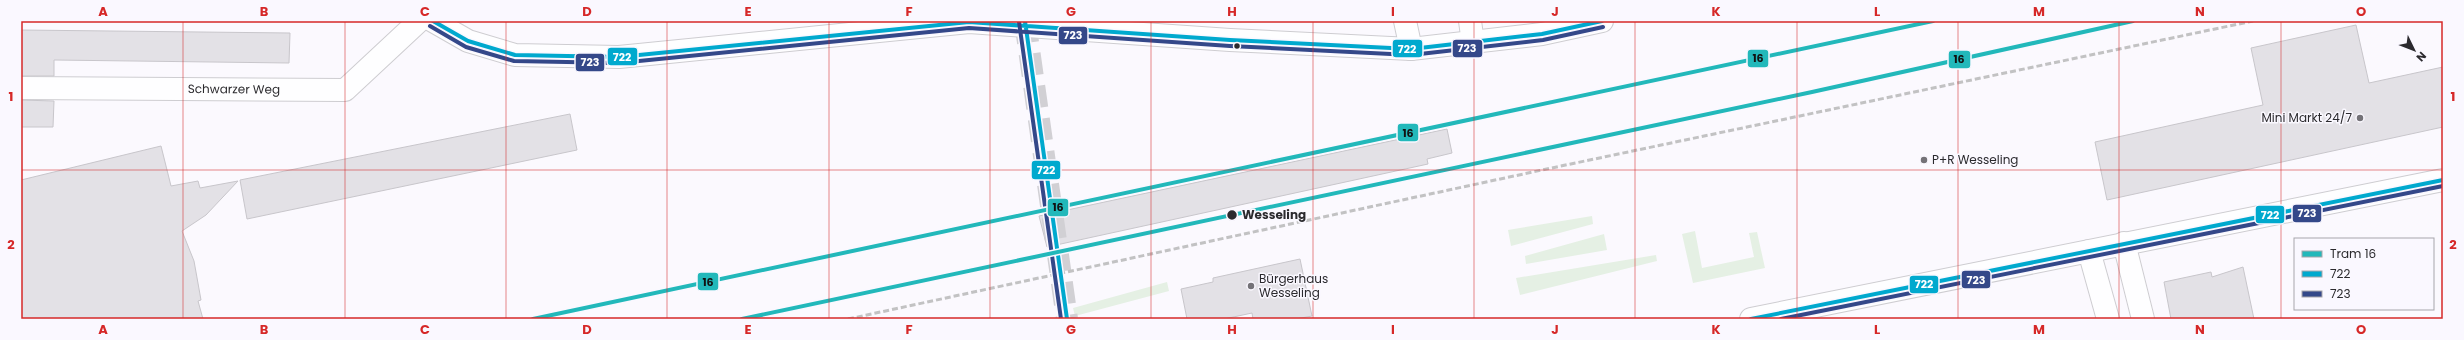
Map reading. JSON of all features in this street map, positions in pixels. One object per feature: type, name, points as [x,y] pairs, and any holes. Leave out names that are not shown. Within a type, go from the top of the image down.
[{"type":"street","name":"Schwarzer Weg","points":[[21,88],[345,90],[419,21]]},
{"type":"street","points":[[433,21],[468,41],[515,55],[619,57],[969,22],[1082,26],[1411,49],[1542,34],[1602,21]]},
{"type":"street","points":[[1405,21],[1411,49]]},
{"type":"street","points":[[1470,21],[1473,43]]},
{"type":"street","points":[[1751,319],[2443,180]]},
{"type":"street","points":[[2124,243],[2143,319]]},
{"type":"street","points":[[2090,251],[2108,319]]},
{"type":"shaded area","points":[[1592,216],[1593,224],[1511,246],[1508,230]]},
{"type":"shaded area","points":[[1695,231],[1702,268],[1754,257],[1749,233],[1757,232],[1765,268],[1693,283],[1682,234]]},
{"type":"shaded area","points":[[1604,234],[1607,250],[1526,264],[1525,256]]},
{"type":"shaded area","points":[[1656,255],[1657,261],[1520,295],[1516,278]]},
{"type":"shaded area","points":[[1167,282],[1169,291],[1075,316],[1073,308]]},
{"type":"building","points":[[2356,25],[2369,83],[2443,67],[2443,127],[2107,200],[2095,142],[2263,105],[2251,48]]},
{"type":"building","points":[[21,30],[290,33],[289,63],[54,60],[54,76],[21,76]]},
{"type":"building","points":[[21,100],[54,101],[53,127],[21,127]]},
{"type":"building","points":[[570,114],[577,150],[247,219],[240,180]]},
{"type":"building","points":[[1447,129],[1452,153],[1427,159],[1428,164],[1047,247],[1039,216]]},
{"type":"building","points":[[161,146],[171,186],[198,181],[200,188],[238,181],[206,215],[182,231],[194,261],[201,300],[198,301],[203,319],[21,319],[21,180]]},
{"type":"building","name":"Bürgerhaus Wesseling","points":[[1300,259],[1312,316],[1296,319],[1253,319],[1252,313],[1224,319],[1187,319],[1181,289],[1213,282],[1213,278]]},
{"type":"building","points":[[2243,267],[2254,319],[2171,319],[2164,282],[2211,272],[2212,277]]},
{"type":"tunnel","points":[[1025,21],[1067,319]]},
{"type":"railway","points":[[848,319],[1542,170],[2253,21]]},
{"type":"tram line","name":"16","points":[[533,319],[1933,21]]},
{"type":"tram line","name":"16","points":[[742,319],[1812,92],[2133,21]]},
{"type":"transit line","name":"722","points":[[433,21],[468,41],[515,55],[619,57],[969,22],[1230,40],[1411,49],[1542,34],[1602,21]]},
{"type":"transit line","name":"722","points":[[1025,21],[1067,319]]},
{"type":"transit line","name":"723","points":[[1019,22],[1061,319]]},
{"type":"transit line","name":"723","points":[[430,26],[466,47],[514,61],[619,63],[969,28],[1230,46],[1411,55],[1543,40],[1603,27]]},
{"type":"transit line","name":"722","points":[[1751,319],[2443,180]]},
{"type":"transit line","name":"723","points":[[1781,319],[2443,186]]},
{"type":"place","name":"Mini Markt 24/7","points":[[2360,118]]},
{"type":"place","name":"P+R Wesseling","points":[[1924,160]]},
{"type":"place","name":"Wesseling","points":[[1232,215]]},
{"type":"place","name":"Bürgerhaus Wesseling","points":[[1251,286]]}]
